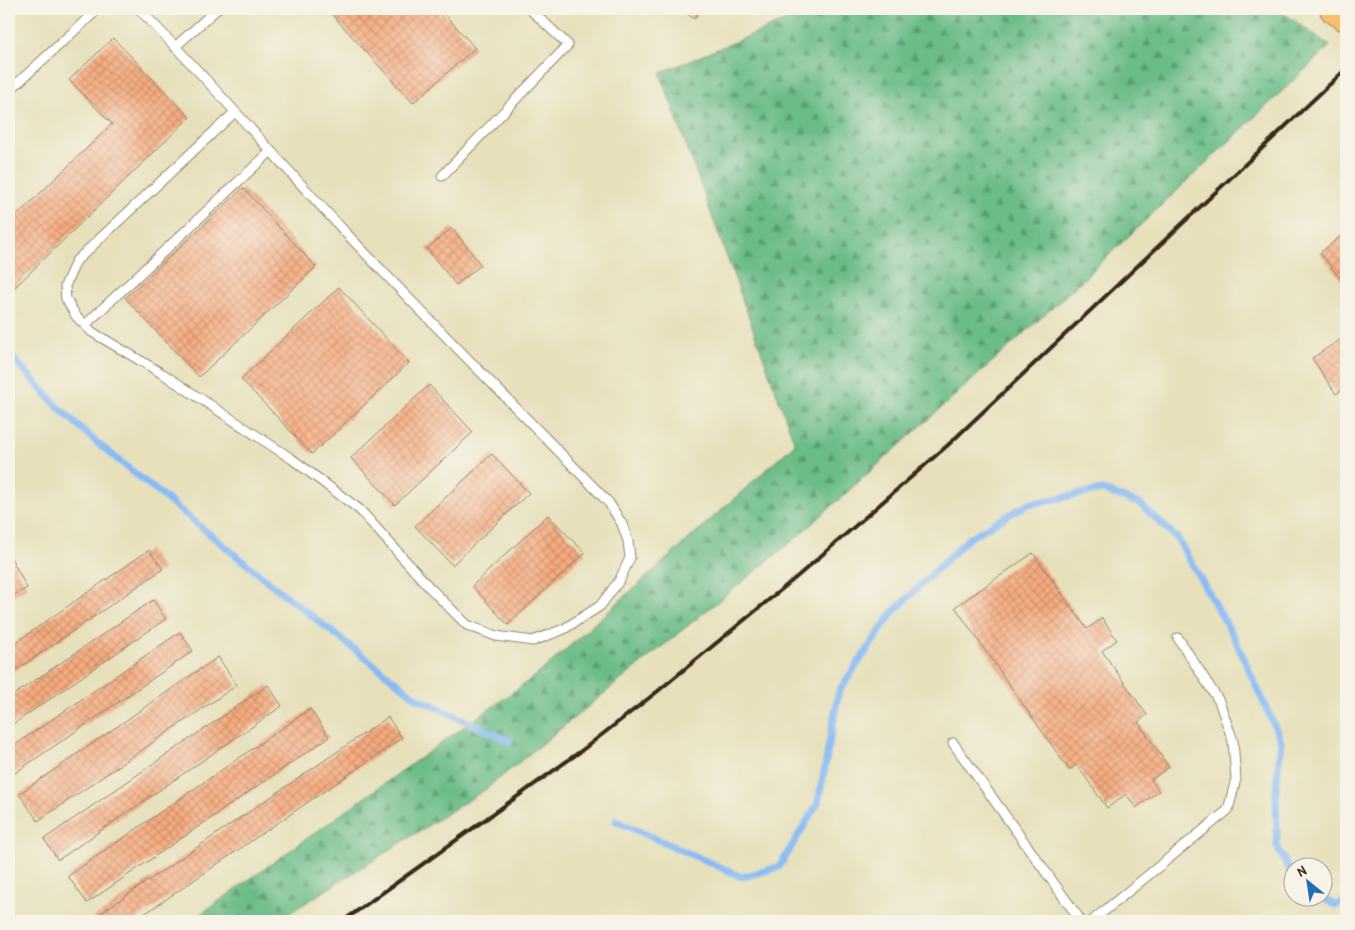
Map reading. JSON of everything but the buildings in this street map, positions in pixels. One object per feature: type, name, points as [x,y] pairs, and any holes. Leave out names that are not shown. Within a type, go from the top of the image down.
[{"type":"highway","points":[[1334,9],[1346,17]]},
{"type":"lane","points":[[9,91],[98,9]]},
{"type":"lane","points":[[139,9],[175,47],[235,112],[271,151],[347,234],[609,503],[622,524],[628,540],[630,558],[619,581],[600,606],[564,629],[533,640],[496,636],[468,625],[429,587],[360,510],[292,460],[163,374],[92,332],[76,316],[66,299],[65,286],[76,261],[235,112]]},
{"type":"lane","points":[[175,47],[217,9]]},
{"type":"lane","points":[[442,176],[568,45],[530,9]]},
{"type":"lane","points":[[85,325],[271,151]]},
{"type":"lane","points":[[1092,921],[1228,810],[1236,779],[1233,741],[1219,701],[1178,638]]},
{"type":"lane","points":[[954,743],[1081,921]]},
{"type":"green space","points":[[814,9],[1278,9],[1330,46],[1059,302],[795,539],[486,789],[277,921],[191,921],[537,675],[795,444],[660,73]]},
{"type":"waterway","points":[[9,354],[59,408],[95,441],[286,596],[417,698],[509,741]]},
{"type":"waterway","points":[[616,821],[742,877],[779,867],[818,803],[839,691],[893,612],[969,538],[1028,504],[1102,490],[1140,504],[1177,538],[1235,639],[1281,741],[1276,789],[1277,846],[1283,858]]},
{"type":"waterway","points":[[1332,903],[1335,905],[1346,902]]},
{"type":"railway","points":[[343,921],[581,751],[658,691],[799,575],[948,445],[1346,69]]}]
